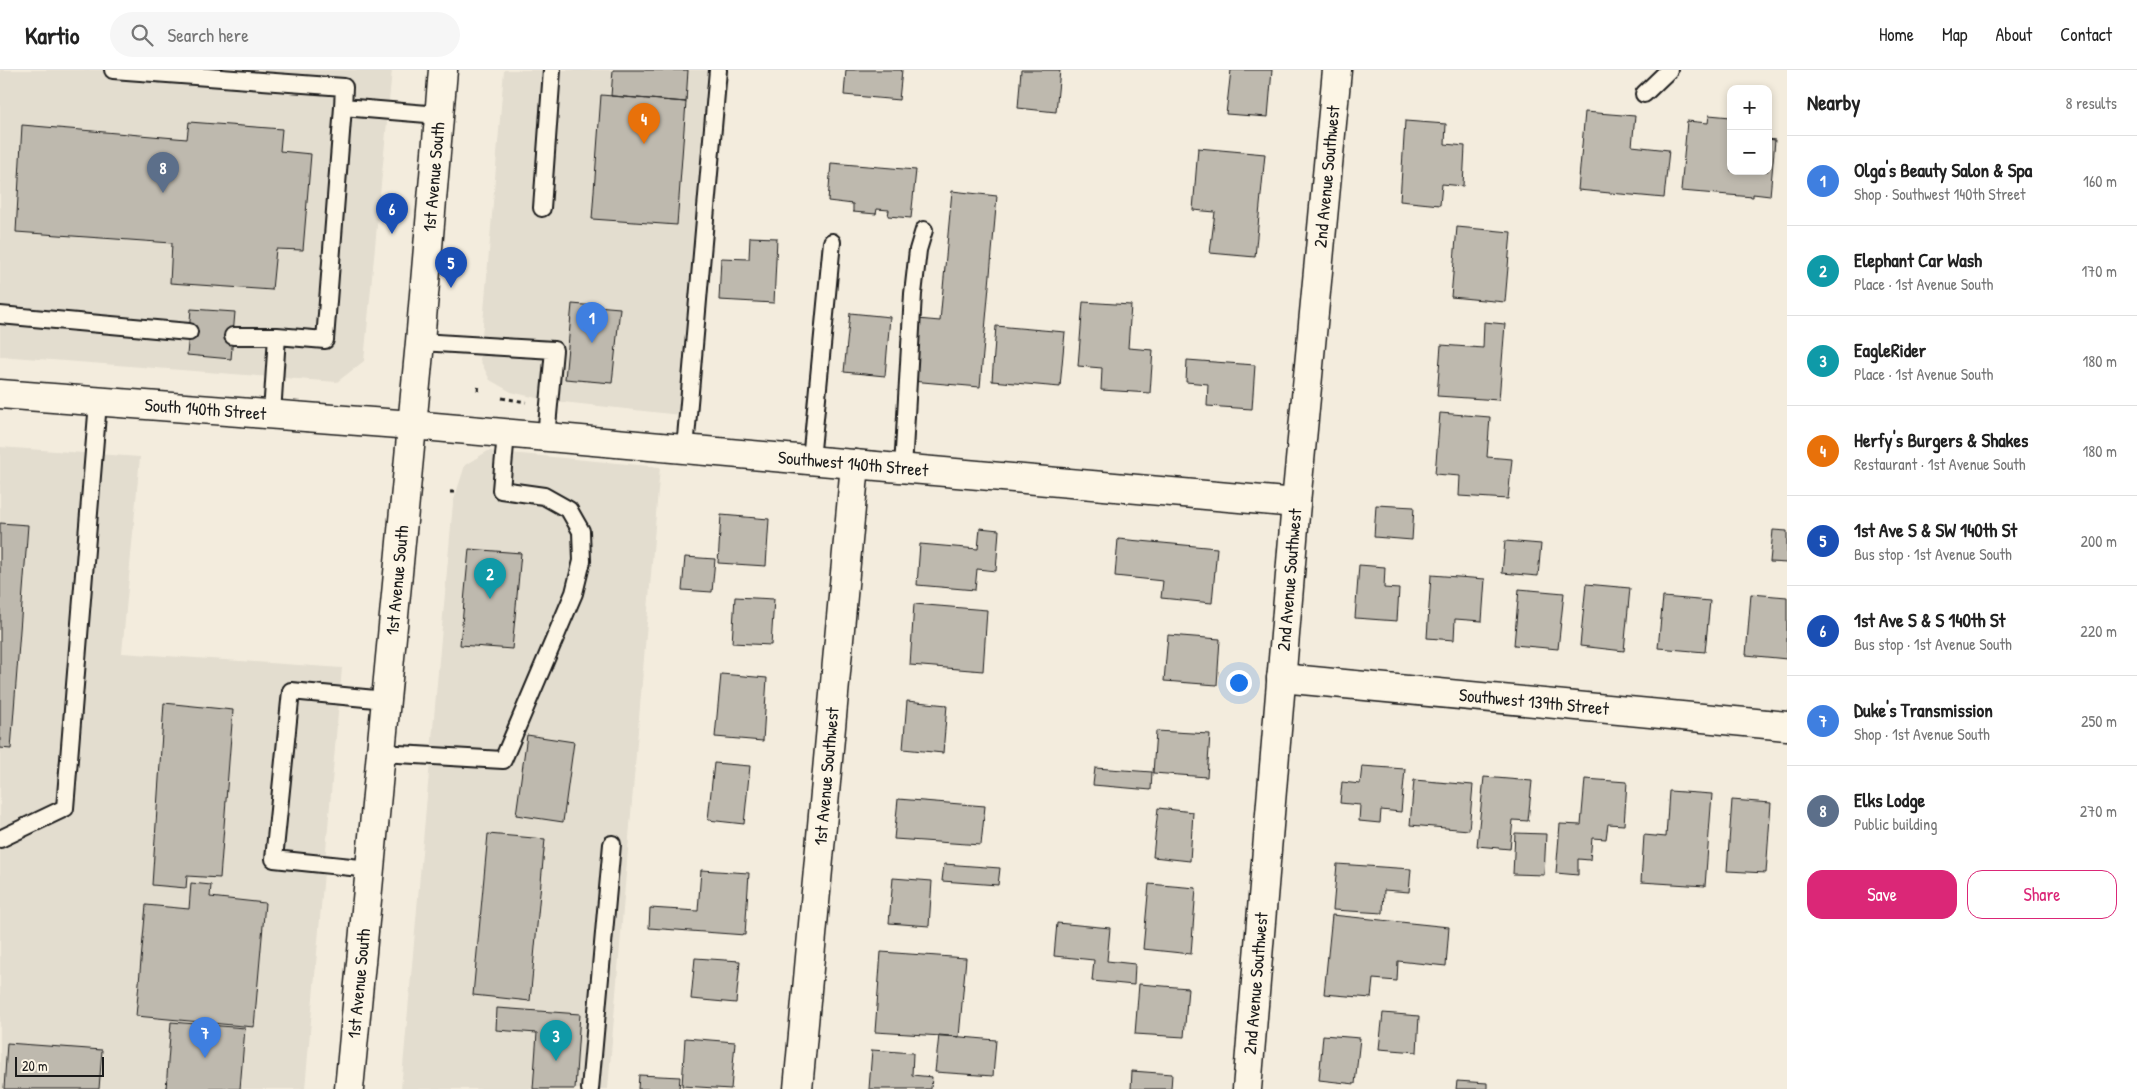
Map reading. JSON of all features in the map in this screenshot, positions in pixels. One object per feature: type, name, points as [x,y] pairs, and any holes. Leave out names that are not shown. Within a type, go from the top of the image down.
[{"type":"street","name":"1st Avenue South","points":[[349,1089],[420,342],[443,70]]},
{"type":"street","name":"2nd Avenue Southwest","points":[[1247,1089],[1296,503],[1337,70]]},
{"type":"street","name":"South 140th Street","points":[[0,394],[412,425]]},
{"type":"street","name":"Southwest 140th Street","points":[[412,425],[1296,503]]},
{"type":"street","name":"1st Avenue Southwest","points":[[798,1089],[855,464]]},
{"type":"street","name":"Southwest 139th Street","points":[[1281,678],[1787,726]]},
{"type":"lane","points":[[113,70],[344,88],[325,340],[277,336],[233,336]]},
{"type":"lane","points":[[542,208],[552,70]]},
{"type":"lane","points":[[685,449],[718,70]]},
{"type":"lane","points":[[1644,94],[1669,70]]},
{"type":"lane","points":[[343,107],[439,114]]},
{"type":"lane","points":[[903,468],[913,294],[918,250],[924,230]]},
{"type":"lane","points":[[811,460],[832,242]]},
{"type":"lane","points":[[0,315],[189,332]]},
{"type":"lane","points":[[272,414],[277,336]]},
{"type":"lane","points":[[420,342],[554,350],[546,437]]},
{"type":"lane","points":[[0,839],[65,808],[98,402]]},
{"type":"lane","points":[[381,753],[503,760],[574,593],[582,560],[581,531],[569,510],[544,496],[501,490],[506,433]]},
{"type":"lane","points":[[370,869],[274,860],[291,691],[386,700]]},
{"type":"lane","points":[[590,1089],[612,844]]},
{"type":"path","points":[[478,392],[479,385]]},
{"type":"path","points":[[450,492],[455,492]]},
{"type":"shaded area","points":[[0,70],[392,70],[364,361],[337,382],[0,356]]},
{"type":"shaded area","points":[[504,70],[729,70],[698,417],[545,400],[511,392],[490,380],[480,360]]},
{"type":"shaded area","points":[[0,447],[140,457],[122,653],[342,668],[305,1089],[0,1089]]},
{"type":"shaded area","points":[[488,451],[660,467],[608,1089],[401,1089],[453,503],[465,465]]},
{"type":"building","points":[[613,70],[688,70],[686,102],[611,96]]},
{"type":"building","points":[[846,70],[902,70],[899,100],[844,95]]},
{"type":"building","points":[[1021,70],[1060,70],[1056,112],[1018,108]]},
{"type":"building","points":[[1231,70],[1272,70],[1268,117],[1226,114]]},
{"type":"building","points":[[601,95],[686,102],[677,225],[592,219]]},
{"type":"building","points":[[1585,112],[1635,116],[1632,146],[1669,150],[1664,198],[1578,190]]},
{"type":"building","points":[[1709,115],[1727,117],[1727,175],[1772,175],[1770,196],[1753,194],[1753,197],[1681,191],[1687,121],[1708,123]]},
{"type":"building","points":[[1405,121],[1446,124],[1445,144],[1465,146],[1463,186],[1442,184],[1440,205],[1400,201]]},
{"type":"building","points":[[189,122],[282,129],[280,151],[311,154],[303,250],[276,249],[272,290],[170,283],[172,243],[16,232],[22,125],[187,139]]},
{"type":"building","points":[[1772,140],[1775,140],[1772,174]]},
{"type":"building","points":[[1198,148],[1265,154],[1255,257],[1210,253],[1215,212],[1193,210]]},
{"type":"building","points":[[831,163],[916,170],[911,218],[888,216],[889,210],[877,209],[876,214],[853,212],[853,204],[828,201]]},
{"type":"building","points":[[952,191],[997,196],[980,387],[911,381],[917,319],[940,321]]},
{"type":"building","points":[[1457,227],[1511,232],[1505,302],[1451,297]]},
{"type":"building","points":[[750,237],[777,238],[774,303],[719,300],[721,258],[749,259]]},
{"type":"building","points":[[1083,302],[1131,305],[1128,348],[1153,350],[1150,393],[1101,390],[1102,368],[1078,366]]},
{"type":"building","points":[[572,304],[620,308],[612,383],[565,379]]},
{"type":"building","points":[[191,309],[235,312],[231,359],[187,355]]},
{"type":"building","points":[[850,313],[890,317],[885,376],[844,372]]},
{"type":"building","points":[[1484,322],[1505,324],[1499,400],[1437,396],[1441,345],[1483,348]]},
{"type":"building","points":[[996,326],[1065,332],[1060,387],[992,381]]},
{"type":"building","points":[[1187,360],[1255,365],[1252,409],[1207,406],[1208,384],[1186,382]]},
{"type":"building","points":[[1440,413],[1490,417],[1487,457],[1512,459],[1508,499],[1459,496],[1460,476],[1435,474]]},
{"type":"building","points":[[1376,505],[1414,507],[1412,540],[1374,537]]},
{"type":"building","points":[[721,515],[769,519],[766,566],[718,563]]},
{"type":"building","points":[[0,523],[28,525],[11,749],[0,748]]},
{"type":"building","points":[[980,528],[999,530],[996,571],[977,569],[975,590],[917,585],[920,544],[978,549]]},
{"type":"building","points":[[1773,530],[1787,531],[1787,563],[1770,562]]},
{"type":"building","points":[[1118,539],[1217,548],[1212,603],[1161,598],[1163,581],[1115,576]]},
{"type":"building","points":[[1505,541],[1541,544],[1538,576],[1502,573]]},
{"type":"building","points":[[469,549],[521,553],[512,649],[460,645]]},
{"type":"building","points":[[685,557],[715,559],[712,592],[682,590]]},
{"type":"building","points":[[1359,565],[1385,567],[1384,588],[1399,589],[1397,621],[1355,618]]},
{"type":"building","points":[[1431,575],[1485,579],[1482,621],[1455,619],[1454,640],[1427,638]]},
{"type":"building","points":[[1586,584],[1630,588],[1624,651],[1580,646]]},
{"type":"building","points":[[1519,589],[1564,593],[1558,649],[1514,645]]},
{"type":"building","points":[[1751,594],[1787,597],[1787,659],[1746,655]]},
{"type":"building","points":[[735,597],[774,599],[771,645],[732,643]]},
{"type":"building","points":[[1663,597],[1710,601],[1705,652],[1658,648]]},
{"type":"building","points":[[914,604],[987,610],[983,671],[910,665]]},
{"type":"building","points":[[1168,635],[1220,639],[1217,685],[1164,681]]},
{"type":"building","points":[[721,674],[767,678],[763,741],[715,737]]},
{"type":"building","points":[[907,701],[947,705],[943,753],[903,749]]},
{"type":"building","points":[[164,703],[233,710],[220,878],[187,876],[186,888],[152,885]]},
{"type":"building","points":[[1156,731],[1210,734],[1207,777],[1153,773]]},
{"type":"building","points":[[527,735],[574,742],[563,822],[516,815]]},
{"type":"building","points":[[714,763],[750,766],[744,824],[708,820]]},
{"type":"building","points":[[1362,766],[1405,769],[1401,812],[1381,810],[1380,823],[1359,821],[1360,805],[1340,803],[1342,782],[1360,784]]},
{"type":"building","points":[[1095,768],[1152,772],[1151,790],[1093,785]]},
{"type":"building","points":[[1484,777],[1532,781],[1528,821],[1513,820],[1510,849],[1477,846]]},
{"type":"building","points":[[1585,779],[1627,782],[1624,825],[1608,824],[1606,839],[1592,838],[1590,860],[1578,859],[1578,875],[1556,873],[1560,824],[1581,825]]},
{"type":"building","points":[[1414,780],[1473,785],[1469,830],[1410,825]]},
{"type":"building","points":[[1669,791],[1712,794],[1705,886],[1641,882],[1644,835],[1666,837]]},
{"type":"building","points":[[898,799],[985,806],[981,845],[894,839]]},
{"type":"building","points":[[1732,800],[1771,803],[1766,873],[1727,871]]},
{"type":"building","points":[[1158,808],[1193,812],[1190,861],[1153,857]]},
{"type":"building","points":[[1515,833],[1546,834],[1544,875],[1513,874]]},
{"type":"building","points":[[488,834],[545,839],[530,1001],[473,995]]},
{"type":"building","points":[[944,864],[1000,868],[998,885],[942,881]]},
{"type":"building","points":[[1337,864],[1411,869],[1409,892],[1384,890],[1383,913],[1333,910]]},
{"type":"building","points":[[701,870],[749,873],[745,935],[649,928],[650,908],[698,911]]},
{"type":"building","points":[[893,878],[932,881],[929,926],[889,923]]},
{"type":"building","points":[[191,883],[211,885],[210,897],[265,903],[254,1027],[136,1016],[146,905],[189,909]]},
{"type":"building","points":[[1149,884],[1196,888],[1191,954],[1143,949]]},
{"type":"building","points":[[1332,915],[1449,927],[1446,966],[1398,961],[1397,981],[1373,979],[1371,998],[1324,994]]},
{"type":"building","points":[[1057,923],[1110,928],[1107,961],[1135,964],[1134,985],[1092,981],[1094,960],[1054,956]]},
{"type":"building","points":[[881,952],[966,958],[959,1037],[875,1032]]},
{"type":"building","points":[[695,958],[740,961],[736,1003],[691,999]]},
{"type":"building","points":[[1139,984],[1188,988],[1184,1037],[1135,1034]]},
{"type":"building","points":[[497,1008],[580,1014],[575,1089],[533,1089],[537,1033],[496,1030]]},
{"type":"building","points":[[1383,1013],[1419,1016],[1417,1052],[1379,1049]]},
{"type":"building","points":[[171,1022],[245,1028],[240,1089],[166,1089]]},
{"type":"building","points":[[939,1035],[996,1040],[993,1076],[935,1072]]},
{"type":"building","points":[[1323,1035],[1360,1038],[1355,1084],[1319,1080]]},
{"type":"building","points":[[685,1038],[735,1042],[731,1089],[682,1086]]},
{"type":"building","points":[[7,1043],[102,1050],[99,1089],[4,1089]]},
{"type":"building","points":[[872,1050],[913,1053],[912,1075],[932,1077],[931,1089],[869,1089]]},
{"type":"building","points":[[1132,1071],[1172,1074],[1171,1089],[1131,1089]]},
{"type":"building","points":[[639,1075],[680,1077],[679,1089],[638,1089]]},
{"type":"building","points":[[1457,1081],[1487,1083],[1487,1089],[1456,1089]]},
{"type":"place","name":"Herfy's Burgers & Shakes","points":[[644,144]]},
{"type":"place","name":"Elks Lodge","points":[[163,193]]},
{"type":"place","name":"1st Ave S & S 140th St","points":[[392,234]]},
{"type":"place","name":"1st Ave S & SW 140th St","points":[[451,288]]},
{"type":"place","name":"Olga's Beauty Salon & Spa","points":[[592,343]]},
{"type":"place","name":"Elephant Car Wash","points":[[490,599]]},
{"type":"place","name":"Duke's Transmission","points":[[205,1058]]},
{"type":"place","name":"EagleRider","points":[[556,1061]]}]
